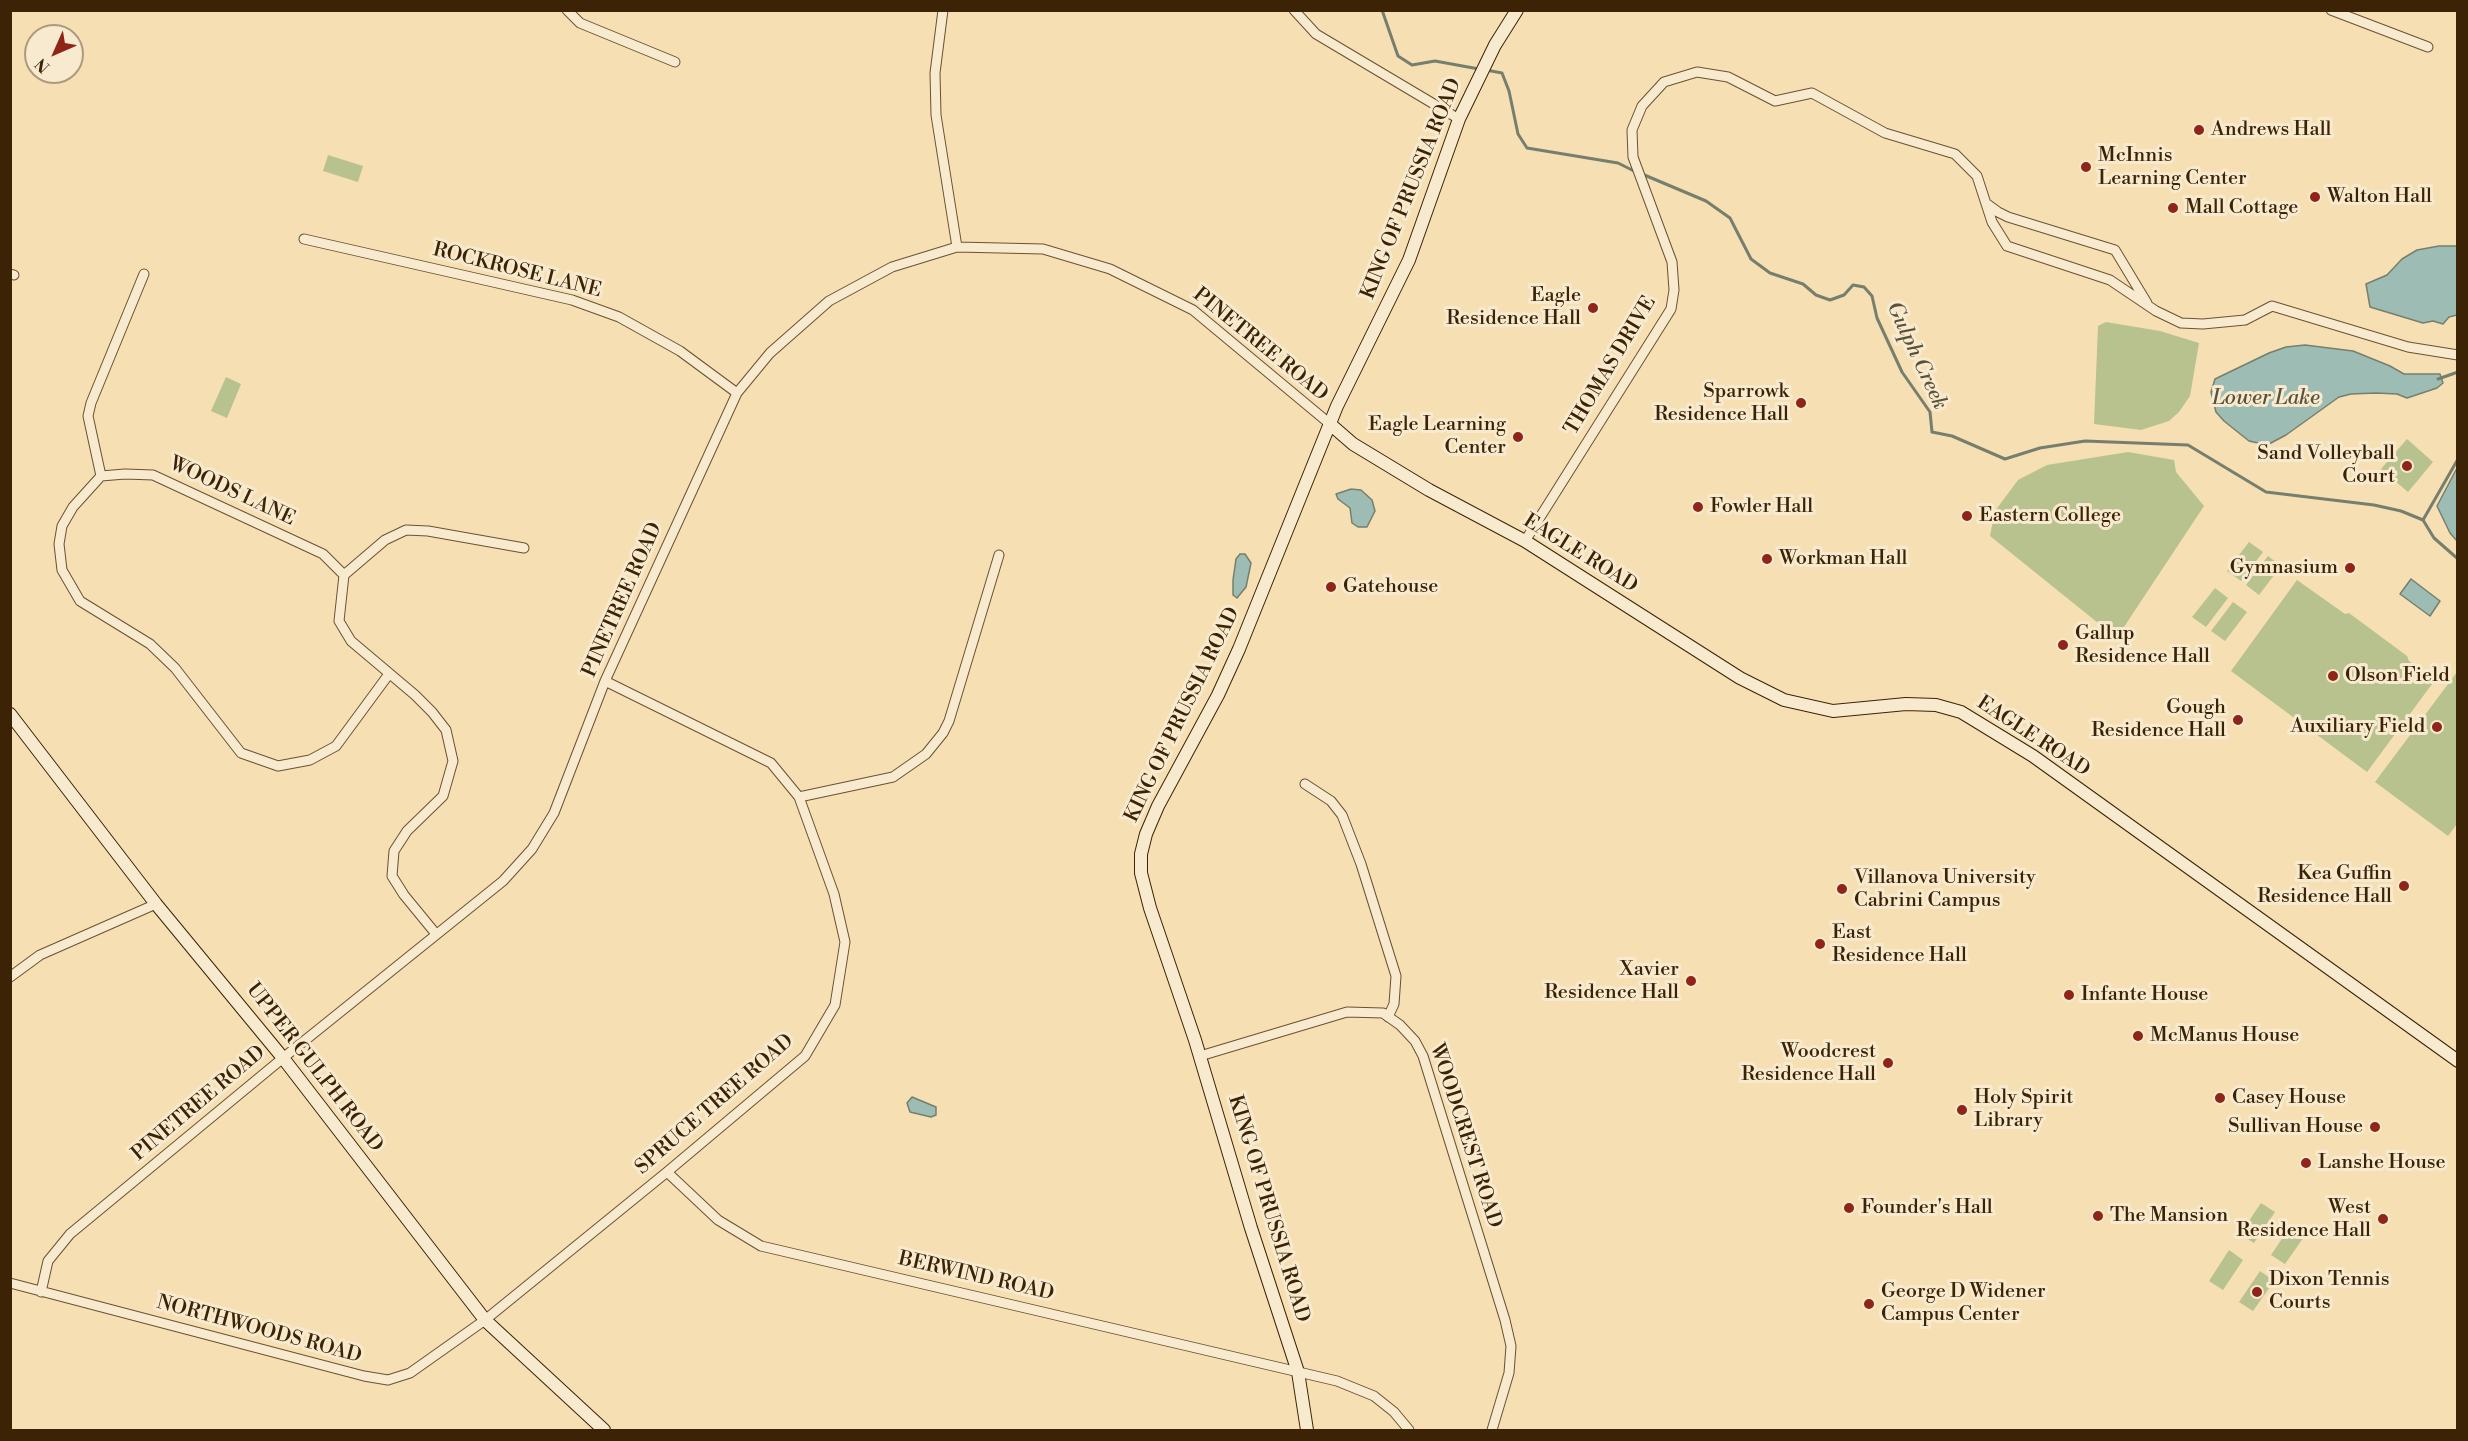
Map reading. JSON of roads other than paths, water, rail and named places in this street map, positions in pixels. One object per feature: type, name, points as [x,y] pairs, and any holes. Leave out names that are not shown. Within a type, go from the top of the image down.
[{"type":"street","points":[[567,10],[580,23],[675,62]]},
{"type":"street","points":[[943,10],[935,73],[936,115],[957,247]]},
{"type":"street","points":[[1294,10],[1316,34],[1459,119]]},
{"type":"street","name":"KING OF PRUSSIA ROAD","points":[[1307,1431],[1298,1372],[1251,1228],[1200,1056],[1144,888],[1141,854],[1146,834],[1158,806],[1218,695],[1239,649],[1330,424],[1409,260],[1459,119],[1486,63],[1517,10]]},
{"type":"street","points":[[2331,10],[2428,47]]},
{"type":"street","name":"THOMAS DRIVE","points":[[1525,542],[1671,309],[1674,290],[1672,262],[1633,157],[1632,130],[1642,106],[1664,82],[1697,72],[1728,77],[1775,101],[1812,93],[1885,133],[1955,153],[1977,176],[1992,222],[2007,246],[2110,280],[2149,306],[2181,323],[2203,324],[2245,320],[2272,306],[2408,347],[2457,355]]},
{"type":"street","points":[[1988,204],[1998,213],[2008,217],[2115,250],[2149,306]]},
{"type":"street","name":"ROCKROSE LANE","points":[[304,239],[572,300],[619,318],[680,351],[737,393]]},
{"type":"street","name":"PINETREE ROAD","points":[[41,1292],[48,1262],[70,1234],[283,1058],[503,881],[532,849],[554,813],[605,681],[737,393],[770,353],[829,301],[892,267],[957,247],[1042,249],[1110,269],[1193,310],[1330,424]]},
{"type":"street","points":[[144,274],[91,403],[88,416],[101,476],[73,507],[62,526],[59,544],[62,570],[80,601],[150,644],[175,668],[241,753],[278,766],[310,760],[336,746],[389,674]]},
{"type":"street","name":"EAGLE ROAD","points":[[1330,424],[1353,444],[1429,490],[1525,542],[1740,678],[1784,700],[1833,711],[1906,704],[1936,705],[1961,712],[2033,756],[2457,1062]]},
{"type":"street","name":"WOODS LANE","points":[[101,476],[153,475],[323,554],[344,574]]},
{"type":"street","points":[[436,934],[404,895],[392,876],[394,851],[407,831],[443,796],[453,760],[446,730],[432,712],[351,641],[339,621],[344,574],[385,540],[406,531],[428,531],[524,548]]},
{"type":"street","points":[[799,797],[893,777],[926,754],[943,734],[949,722],[999,555]]},
{"type":"street","name":"SPRUCE TREE ROAD","points":[[485,1320],[805,1056],[835,1005],[845,942],[834,894],[799,797],[771,764],[605,681]]},
{"type":"street","name":"UPPER GULPH ROAD","points":[[10,714],[156,904],[283,1058],[485,1320],[604,1431]]},
{"type":"street","points":[[1200,1056],[1347,1012],[1383,1013],[1388,1017],[1394,1004],[1396,976],[1361,864],[1342,815],[1331,801],[1305,784]]},
{"type":"street","points":[[10,977],[40,955],[156,904]]},
{"type":"street","name":"WOODCREST ROAD","points":[[1388,1017],[1400,1025],[1415,1041],[1422,1056],[1505,1320],[1511,1346],[1509,1373],[1492,1431]]},
{"type":"street","name":"BERWIND ROAD","points":[[667,1172],[718,1220],[761,1246],[1336,1381],[1374,1396],[1394,1412],[1409,1431]]},
{"type":"street","name":"NORTHWOODS ROAD","points":[[10,1283],[364,1376],[388,1380],[410,1373],[485,1320]]},
{"type":"water","points":[[2457,246],[2457,315],[2449,317],[2443,324],[2433,321],[2423,323],[2370,307],[2366,284],[2387,275],[2402,259],[2417,250]]},
{"type":"water","name":"Lower Lake","points":[[2305,345],[2353,351],[2404,374],[2440,374],[2443,383],[2437,388],[2407,398],[2397,394],[2376,393],[2339,397],[2286,435],[2267,445],[2249,441],[2216,412],[2211,392],[2215,379],[2269,353],[2286,347]]},
{"type":"water","points":[[2457,468],[2457,541],[2450,533],[2437,506]]},
{"type":"water","points":[[1351,489],[1361,490],[1372,500],[1375,511],[1367,527],[1358,527],[1352,523],[1350,508],[1338,499],[1336,494]]},
{"type":"water","points":[[1240,554],[1245,554],[1251,563],[1246,587],[1237,598],[1233,595],[1233,580],[1236,559]]},
{"type":"water","points":[[2411,579],[2440,601],[2430,616],[2400,594]]},
{"type":"water","points":[[912,1097],[936,1107],[936,1115],[931,1117],[910,1112],[907,1103]]},
{"type":"waterway","name":"Gulph Creek","points":[[1382,10],[1398,56],[1412,65],[1435,61],[1479,69]]},
{"type":"waterway","name":"Gulph Creek","points":[[1486,70],[1502,73],[1509,91],[1518,134],[1527,148],[1618,163],[1636,172]]},
{"type":"waterway","name":"Gulph Creek","points":[[1642,174],[1706,201],[1730,218],[1751,259],[1770,273],[1803,284],[1816,295],[1830,300],[1844,295],[1853,285],[1864,287],[1872,296],[1877,318],[1902,372],[1930,412],[1932,432],[1952,436],[2005,459],[2040,448],[2085,441],[2188,445],[2266,492],[2374,505],[2401,511],[2423,520],[2434,538],[2458,559]]},
{"type":"waterway","points":[[2438,379],[2458,372]]},
{"type":"waterway","points":[[2423,520],[2458,459]]},
{"type":"place","name":"Andrews Hall","points":[[2199,130]]},
{"type":"place","name":"McInnis Learning Center","points":[[2086,167]]},
{"type":"place","name":"Walton Hall","points":[[2315,197]]},
{"type":"place","name":"Mall Cottage","points":[[2173,208]]},
{"type":"place","name":"Eagle Residence Hall","points":[[1593,308]]},
{"type":"place","name":"Sparrowk Residence Hall","points":[[1801,403]]},
{"type":"place","name":"Eagle Learning Center","points":[[1518,437]]},
{"type":"place","name":"Sand Volleyball Court","points":[[2407,466]]},
{"type":"place","name":"Fowler Hall","points":[[1698,507]]},
{"type":"place","name":"Eastern College","points":[[1967,516]]},
{"type":"place","name":"Workman Hall","points":[[1767,559]]},
{"type":"place","name":"Gymnasium","points":[[2350,568]]},
{"type":"place","name":"Gatehouse","points":[[1331,587]]},
{"type":"place","name":"Gallup Residence Hall","points":[[2063,645]]},
{"type":"place","name":"Olson Field","points":[[2333,676]]},
{"type":"place","name":"Gough Residence Hall","points":[[2238,720]]},
{"type":"place","name":"Auxiliary Field","points":[[2437,727]]},
{"type":"place","name":"Kea Guffin Residence Hall","points":[[2404,886]]},
{"type":"place","name":"Villanova University Cabrini Campus","points":[[1842,889]]},
{"type":"place","name":"East Residence Hall","points":[[1820,944]]},
{"type":"place","name":"Xavier Residence Hall","points":[[1691,981]]},
{"type":"place","name":"Infante House","points":[[2069,995]]},
{"type":"place","name":"McManus House","points":[[2138,1036]]},
{"type":"place","name":"Woodcrest Residence Hall","points":[[1888,1063]]},
{"type":"place","name":"Casey House","points":[[2220,1098]]},
{"type":"place","name":"Holy Spirit Library","points":[[1962,1110]]},
{"type":"place","name":"Sullivan House","points":[[2375,1127]]},
{"type":"place","name":"Lanshe House","points":[[2306,1163]]},
{"type":"place","name":"Founder's Hall","points":[[1849,1208]]},
{"type":"place","name":"The Mansion","points":[[2098,1216]]},
{"type":"place","name":"West Residence Hall","points":[[2383,1219]]},
{"type":"place","name":"Dixon Tennis Courts","points":[[2257,1292]]},
{"type":"place","name":"George D Widener Campus Center","points":[[1869,1304]]}]
